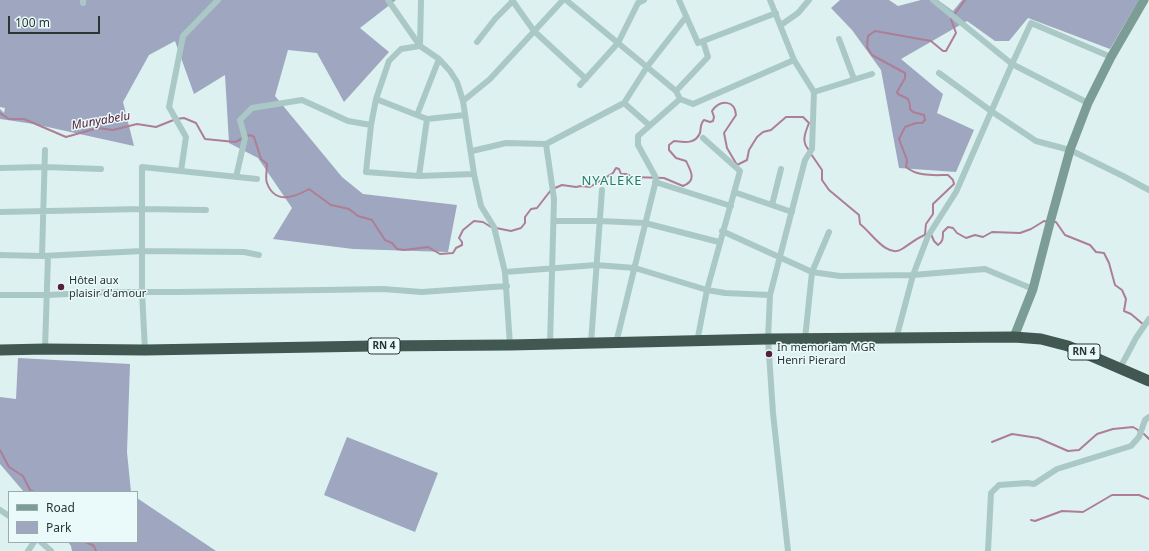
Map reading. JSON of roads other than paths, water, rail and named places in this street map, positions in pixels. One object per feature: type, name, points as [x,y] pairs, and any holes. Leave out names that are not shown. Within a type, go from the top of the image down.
[{"type":"highway","name":"RN 4","points":[[0,350],[145,350],[697,342],[768,339],[1014,337],[1042,338],[1068,346],[1149,381]]},
{"type":"street","points":[[181,171],[186,137],[169,107],[183,36],[218,0]]},
{"type":"street","points":[[388,0],[420,46],[439,60],[450,71],[457,82],[463,101],[472,151],[474,174],[481,206],[494,227],[505,272],[510,345]]},
{"type":"street","points":[[420,46],[421,0]]},
{"type":"street","points":[[463,101],[490,79],[563,0]]},
{"type":"street","points":[[566,0],[676,91],[680,99],[693,104],[794,60]]},
{"type":"street","points":[[580,85],[618,43],[638,3],[644,0]]},
{"type":"street","points":[[678,0],[698,43],[776,12]]},
{"type":"street","points":[[770,0],[794,60],[814,92],[812,149],[805,160],[770,295],[768,339],[773,413],[788,551]]},
{"type":"street","points":[[781,25],[798,13],[809,0]]},
{"type":"street","points":[[1014,337],[1033,289],[1070,150],[1088,103],[1111,57],[1144,0]]},
{"type":"street","points":[[477,42],[495,19],[512,1],[534,31],[586,79]]},
{"type":"street","points":[[935,1],[1012,64],[1088,103]]},
{"type":"street","points":[[472,151],[506,143],[546,144],[624,103],[647,67],[686,17]]},
{"type":"street","points":[[896,339],[914,275],[929,234],[956,192],[1031,23],[1111,57]]},
{"type":"street","points":[[839,39],[854,79]]},
{"type":"street","points":[[676,91],[708,57],[703,41]]},
{"type":"street","points":[[420,46],[400,48],[389,61],[376,99],[371,124],[366,172],[419,176],[474,174]]},
{"type":"street","points":[[417,115],[439,60]]},
{"type":"street","points":[[939,73],[991,111],[1036,141],[1070,150],[1149,189]]},
{"type":"street","points":[[814,92],[872,74]]},
{"type":"street","points":[[376,99],[427,119],[465,115]]},
{"type":"street","points":[[616,343],[655,179],[638,145],[638,136],[680,99]]},
{"type":"street","points":[[236,177],[245,136],[240,120],[252,108],[302,100],[348,121],[371,124]]},
{"type":"street","points":[[624,103],[649,125]]},
{"type":"street","points":[[419,176],[427,119]]},
{"type":"street","points":[[697,342],[707,290],[719,242],[740,171],[703,138]]},
{"type":"street","points":[[546,144],[554,199],[550,344]]},
{"type":"street","points":[[45,150],[43,210],[47,295],[45,349]]},
{"type":"street","points":[[0,168],[44,167],[101,169]]},
{"type":"street","points":[[145,350],[142,292],[142,167],[257,179]]},
{"type":"street","points":[[772,205],[781,169]]},
{"type":"street","points":[[655,179],[730,206]]},
{"type":"street","points":[[591,343],[602,190]]},
{"type":"street","points":[[734,192],[792,212]]},
{"type":"street","points":[[0,212],[142,208],[206,210]]},
{"type":"street","points":[[554,221],[645,223],[719,242]]},
{"type":"street","points":[[722,231],[780,256],[812,272],[840,276],[914,275],[985,269],[1033,289]]},
{"type":"street","points":[[805,339],[812,272],[829,232]]},
{"type":"street","points":[[0,255],[45,256],[142,251],[244,252],[259,254]]},
{"type":"street","points":[[505,272],[596,266],[635,268],[707,290],[726,293],[770,295]]},
{"type":"street","points":[[0,295],[47,295],[109,292],[383,289],[422,292],[507,286]]},
{"type":"street","points":[[1120,368],[1136,338],[1149,319]]},
{"type":"street","points":[[988,551],[990,493],[999,485],[1034,484],[1057,469],[1131,446],[1139,437],[1145,420],[1149,417]]},
{"type":"street","points":[[42,543],[51,551]]},
{"type":"waterway","points":[[925,234],[926,224],[933,214],[933,204],[954,184],[953,180],[948,175],[921,174],[906,167],[907,160],[899,139],[905,127],[916,123],[922,123],[925,120],[924,115],[913,112],[910,109],[908,99],[898,94],[897,92],[905,78],[905,73],[872,55],[867,47],[868,36],[875,31],[931,41],[943,51],[946,51],[956,33],[951,19],[965,0]]},
{"type":"waterway","name":"Munyabelu","points":[[555,188],[562,185],[590,187],[613,173],[616,168],[619,169],[621,174],[626,174],[632,177],[664,178],[683,186],[687,184],[692,175],[688,165],[686,161],[676,158],[669,150],[669,145],[674,141],[688,142],[698,137],[704,120],[710,122],[713,121],[714,117],[712,111],[719,104],[723,103],[730,104],[735,110],[736,115],[724,133],[727,148],[737,165],[747,160],[749,150],[757,137],[763,132],[771,130],[786,117],[803,117],[809,123],[804,141],[809,150]]},
{"type":"waterway","name":"Munyabelu","points":[[0,113],[9,119],[24,119],[66,137],[98,128],[113,130],[137,124],[156,127],[176,119],[184,118],[196,123],[205,139],[235,142],[250,135],[254,137],[261,159],[267,164],[266,181],[275,194],[280,197],[286,197],[298,195],[309,189],[331,205],[349,209],[358,216],[372,220],[385,240],[392,243],[397,249],[404,250],[428,247],[440,254],[453,253],[456,248],[462,245],[459,238],[463,230],[474,221],[483,222],[491,227]]},
{"type":"waterway","name":"Munyabelu","points":[[811,154],[822,170],[822,180],[829,190],[859,215],[860,224],[885,248],[896,251],[927,234]]},
{"type":"waterway","name":"Munyabelu","points":[[496,228],[511,231],[521,228],[525,223],[525,217],[531,209],[537,208],[551,190]]},
{"type":"waterway","name":"Munyabelu","points":[[931,234],[934,241],[938,245],[941,243],[943,232],[948,227],[953,228],[957,233],[966,238],[975,235],[983,237],[992,232],[1020,233],[1031,229],[1044,221],[1048,222]]},
{"type":"waterway","name":"Munyabelu","points":[[1052,222],[1056,222],[1065,235],[1090,245],[1096,252],[1104,253],[1109,263],[1115,285],[1122,290],[1126,299],[1124,311],[1131,314],[1144,325]]},
{"type":"waterway","points":[[992,442],[1012,434],[1038,438],[1068,451],[1079,450],[1097,434],[1113,429],[1133,427],[1139,432]]},
{"type":"waterway","points":[[1144,434],[1149,439]]},
{"type":"waterway","points":[[0,450],[9,467],[23,476],[30,490],[32,491]]},
{"type":"waterway","points":[[1031,520],[1035,521],[1062,511],[1083,512],[1112,495],[1139,495],[1149,499]]},
{"type":"waterway","points":[[88,543],[94,546],[96,551]]},
{"type":"place","name":"Hôtel aux plaisir d'amour","points":[[61,287]]},
{"type":"place","name":"In memoriam MGR Henri Pierard","points":[[769,354]]},
{"type":"district","name":"NYALEKE","points":[[612,181]]}]
